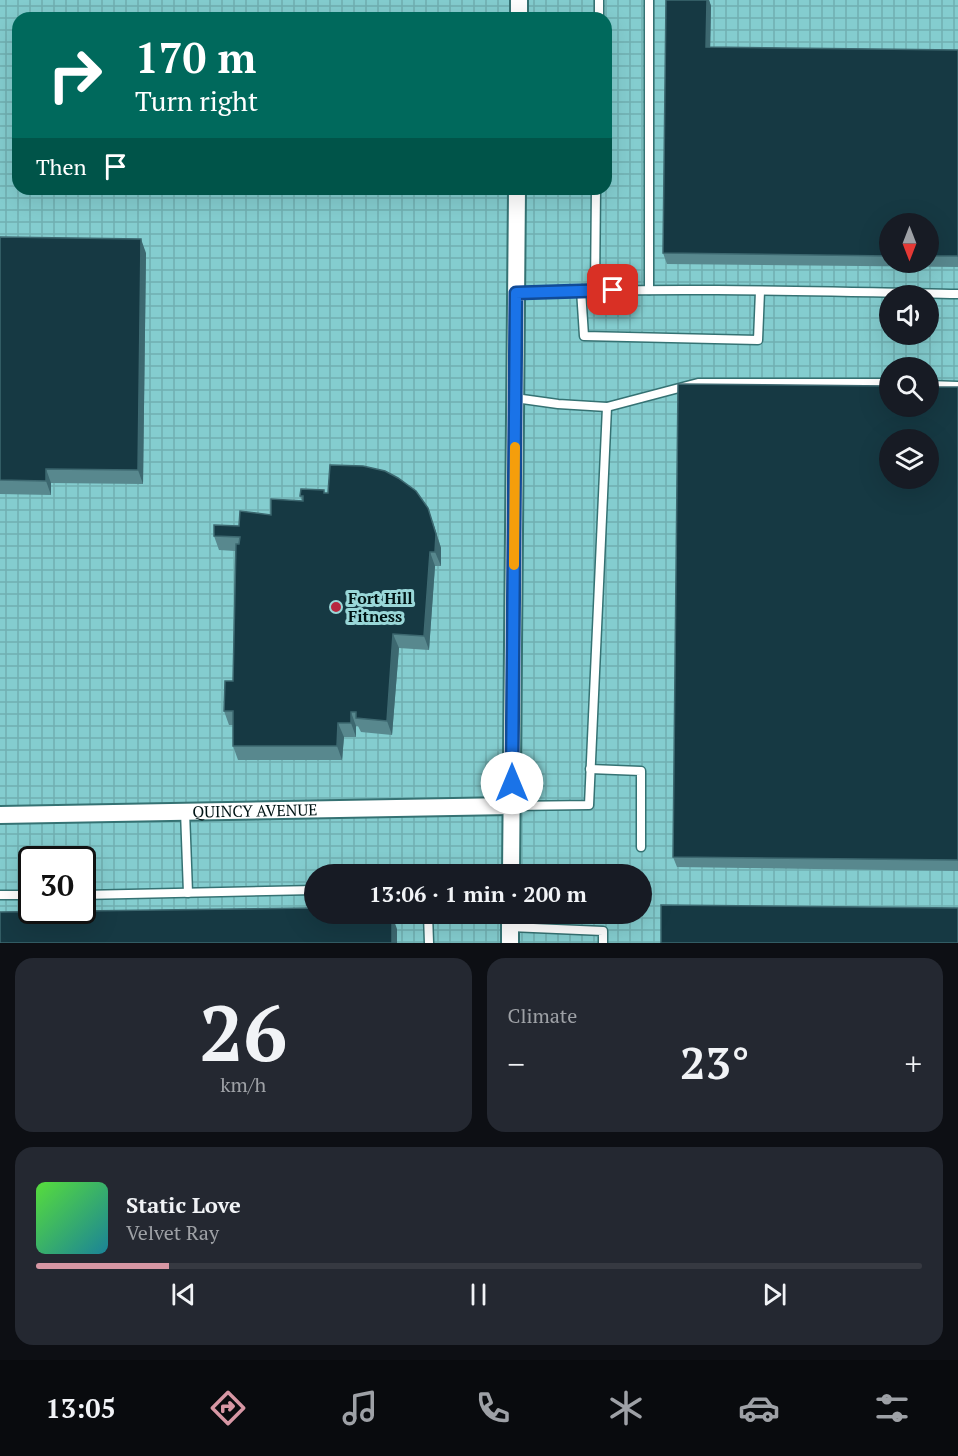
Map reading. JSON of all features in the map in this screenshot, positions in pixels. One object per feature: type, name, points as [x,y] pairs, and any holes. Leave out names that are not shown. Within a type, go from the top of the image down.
[{"type":"street","points":[[511,864],[517,195]]},
{"type":"street","name":"QUINCY AVENUE","points":[[0,815],[511,806]]},
{"type":"lane","points":[[649,0],[649,290]]},
{"type":"lane","points":[[595,290],[596,195]]},
{"type":"lane","points":[[581,290],[584,336],[758,340],[760,291]]},
{"type":"lane","points":[[516,293],[649,290],[958,294]]},
{"type":"lane","points":[[515,398],[558,404],[607,406],[698,383],[879,383]]},
{"type":"lane","points":[[939,385],[958,386]]},
{"type":"lane","points":[[511,806],[589,805],[607,406]]},
{"type":"lane","points":[[590,769],[642,771],[642,846]]},
{"type":"lane","points":[[185,812],[188,893]]},
{"type":"lane","points":[[96,895],[304,890]]},
{"type":"lane","points":[[0,895],[18,895]]},
{"type":"lane","points":[[428,924],[429,943]]},
{"type":"lane","points":[[510,928],[603,931],[603,943]]},
{"type":"shaded area","points":[[0,0],[958,0],[958,943],[0,943]]},
{"type":"building","points":[[666,0],[707,0],[706,47],[958,50],[958,256],[939,256],[939,213],[879,213],[879,256],[663,253]]},
{"type":"building","points":[[0,237],[141,239],[138,470],[46,469],[46,481],[0,480]]},
{"type":"building","points":[[678,384],[879,386],[879,417],[939,417],[939,387],[958,387],[958,860],[673,857]]},
{"type":"building","name":"Fort Hill Fitness","points":[[330,465],[363,466],[385,471],[416,491],[428,508],[436,534],[435,552],[430,552],[424,636],[393,634],[387,721],[356,718],[356,712],[351,712],[351,723],[338,723],[337,746],[233,746],[233,711],[224,711],[225,681],[233,681],[236,544],[239,544],[240,537],[214,536],[214,525],[239,526],[240,511],[271,515],[271,499],[303,501],[303,496],[300,496],[301,489],[324,490],[324,493],[328,493]]},
{"type":"building","points":[[661,905],[958,908],[958,943],[661,943]]},
{"type":"building","points":[[304,908],[304,924],[392,924],[392,943],[0,943],[0,912],[18,912],[18,924],[96,924],[96,911]]},
{"type":"slow traffic","points":[[514,565],[515,447]]},
{"type":"place","name":"Fort Hill Fitness","points":[[336,607]]},
{"type":"route","points":[[512,783],[516,293],[613,290]]}]
